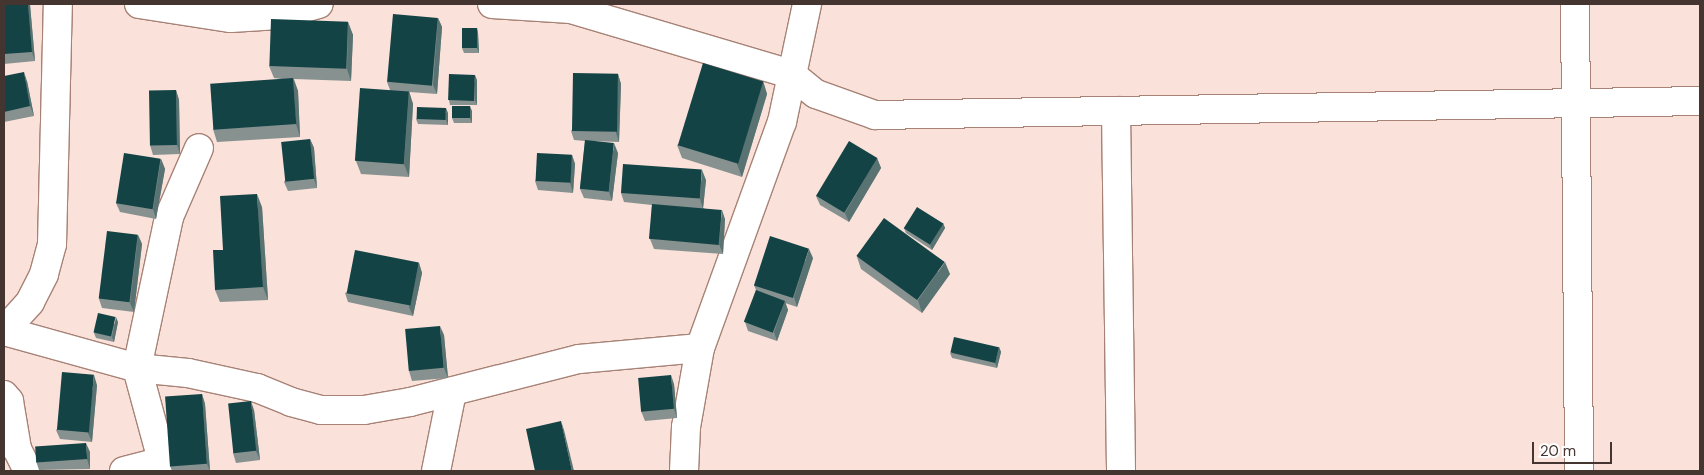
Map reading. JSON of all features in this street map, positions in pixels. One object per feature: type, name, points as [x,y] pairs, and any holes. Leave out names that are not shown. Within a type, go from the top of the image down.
[{"type":"street","points":[[58,4],[52,244],[44,274],[30,302],[4,331],[137,368],[188,373],[257,388],[291,402],[321,410],[364,410],[452,392],[580,359],[700,348]]},
{"type":"street","points":[[139,4],[231,18],[279,15],[319,4]]},
{"type":"street","points":[[492,4],[571,9],[791,74],[816,94],[875,115],[1700,101]]},
{"type":"street","points":[[684,471],[686,427],[700,348],[782,122],[807,4]]},
{"type":"street","points":[[1574,4],[1579,471]]},
{"type":"street","points":[[1116,111],[1121,471]]},
{"type":"street","points":[[124,471],[164,466],[137,368],[169,218],[199,148]]},
{"type":"street","points":[[436,471],[452,392]]},
{"type":"street","points":[[4,395],[9,401],[18,449],[28,471]]},
{"type":"building","points":[[4,4],[28,4],[32,52],[4,54]]},
{"type":"building","points":[[393,14],[438,18],[432,86],[387,82]]},
{"type":"building","points":[[271,19],[348,22],[346,69],[269,66]]},
{"type":"building","points":[[462,28],[477,28],[477,48],[462,48]]},
{"type":"building","points":[[703,63],[763,81],[738,164],[678,145]]},
{"type":"building","points":[[24,72],[30,106],[4,112],[4,76]]},
{"type":"building","points":[[573,73],[618,74],[617,132],[572,131]]},
{"type":"building","points":[[449,74],[475,75],[474,101],[448,100]]},
{"type":"building","points":[[293,78],[296,124],[213,130],[210,84]]},
{"type":"building","points":[[360,88],[409,91],[404,164],[355,161]]},
{"type":"building","points":[[149,90],[176,90],[177,145],[150,145]]},
{"type":"building","points":[[452,106],[470,106],[470,118],[452,118]]},
{"type":"building","points":[[417,107],[446,108],[446,120],[417,119]]},
{"type":"building","points":[[310,139],[314,179],[285,182],[281,142]]},
{"type":"building","points":[[585,140],[614,143],[609,192],[580,189]]},
{"type":"building","points":[[849,141],[877,158],[844,213],[816,196]]},
{"type":"building","points":[[124,153],[161,159],[153,209],[116,203]]},
{"type":"building","points":[[537,153],[572,155],[570,183],[536,181]]},
{"type":"building","points":[[623,164],[702,170],[700,198],[621,193]]},
{"type":"building","points":[[257,194],[263,287],[215,290],[213,250],[223,250],[220,196]]},
{"type":"building","points":[[652,204],[722,210],[719,245],[649,239]]},
{"type":"building","points":[[917,207],[943,223],[930,245],[904,228]]},
{"type":"building","points":[[884,218],[945,262],[917,300],[856,256]]},
{"type":"building","points":[[107,231],[138,235],[129,302],[99,298]]},
{"type":"building","points":[[770,236],[809,249],[793,298],[754,285]]},
{"type":"building","points":[[355,250],[419,262],[410,306],[347,293]]},
{"type":"building","points":[[756,290],[785,301],[773,333],[744,322]]},
{"type":"building","points":[[98,313],[116,317],[111,337],[94,332]]},
{"type":"building","points":[[440,326],[444,368],[409,371],[405,329]]},
{"type":"building","points":[[954,337],[999,347],[995,363],[950,353]]},
{"type":"building","points":[[62,372],[94,375],[89,433],[57,430]]},
{"type":"building","points":[[671,375],[674,409],[641,412],[638,378]]},
{"type":"building","points":[[202,394],[207,464],[170,466],[165,397]]},
{"type":"building","points":[[251,401],[256,451],[233,453],[228,403]]},
{"type":"building","points":[[561,421],[572,471],[535,471],[526,429]]},
{"type":"building","points":[[86,443],[87,459],[36,463],[35,447]]}]
